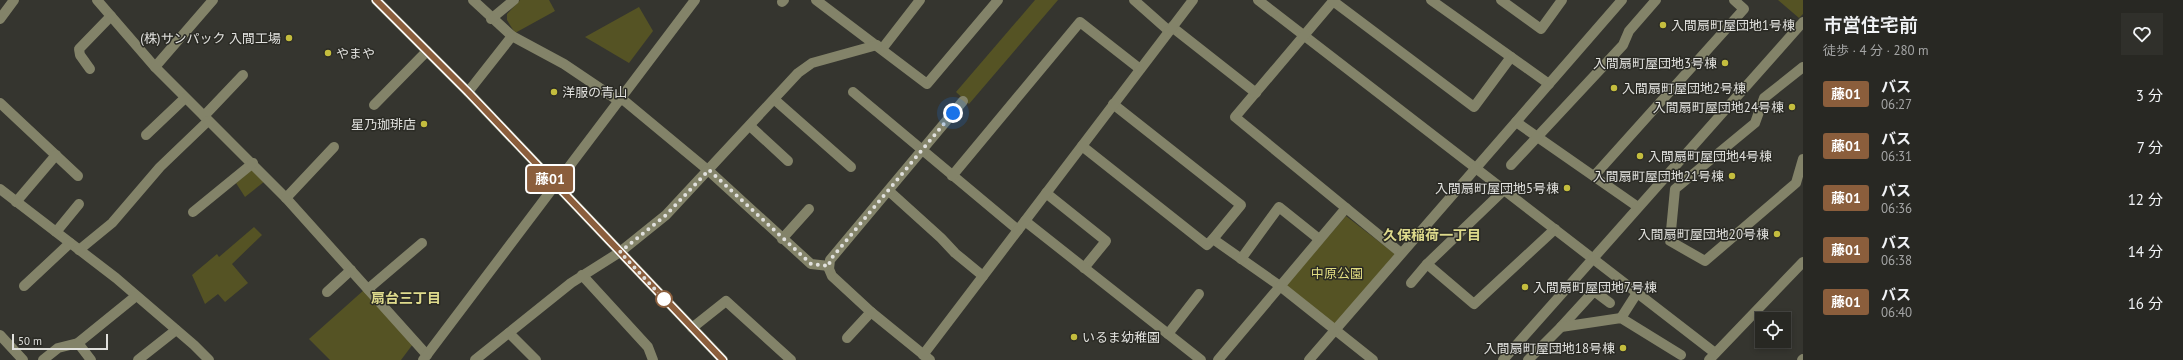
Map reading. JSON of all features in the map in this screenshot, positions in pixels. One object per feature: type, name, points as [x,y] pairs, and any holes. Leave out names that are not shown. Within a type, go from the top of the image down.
[{"type":"street","points":[[0,19],[14,0]]},
{"type":"street","points":[[98,0],[154,68],[286,198],[368,289],[424,358],[695,0]]},
{"type":"street","points":[[154,68],[213,0]]},
{"type":"street","points":[[473,0],[491,19],[512,36],[564,64],[620,100],[709,170],[782,239],[811,264],[829,266]]},
{"type":"street","points":[[491,19],[514,0]]},
{"type":"street","points":[[816,0],[927,84],[998,0]]},
{"type":"street","points":[[475,360],[508,332],[582,275],[620,252],[666,215],[775,100],[798,73],[812,63],[879,47],[920,0]]},
{"type":"street","points":[[1134,0],[1170,29],[1256,93]]},
{"type":"street","points":[[963,101],[830,260],[829,266],[832,276],[870,312],[926,358],[983,276],[1192,0]]},
{"type":"street","points":[[1259,0],[1594,259],[1637,293],[1712,357],[1803,262]]},
{"type":"street","points":[[1401,253],[1235,117],[1334,0],[1474,107],[1511,57]]},
{"type":"street","points":[[1431,0],[1549,84]]},
{"type":"street","points":[[1501,0],[1541,29],[1562,0]]},
{"type":"street","points":[[1309,360],[1621,0]]},
{"type":"street","points":[[1512,165],[1623,45],[1629,31],[1656,0]]},
{"type":"street","points":[[1594,176],[1744,9],[1734,0]]},
{"type":"street","points":[[381,2],[723,360]]},
{"type":"street","points":[[90,69],[80,55],[79,49],[111,16]]},
{"type":"street","points":[[952,176],[1080,22],[1140,69]]},
{"type":"street","points":[[1503,360],[1803,22]]},
{"type":"street","points":[[468,92],[512,36]]},
{"type":"street","points":[[374,105],[427,51]]},
{"type":"street","points":[[1803,67],[1764,98],[1755,123],[1675,190],[1670,241],[1705,261],[1796,183],[1803,159]]},
{"type":"street","points":[[79,250],[112,223],[243,75]]},
{"type":"street","points":[[853,92],[1018,230]]},
{"type":"street","points":[[146,135],[185,98]]},
{"type":"street","points":[[775,100],[852,167]]},
{"type":"street","points":[[0,103],[78,176]]},
{"type":"street","points":[[1082,146],[1207,245],[1241,205],[1113,104]]},
{"type":"street","points":[[1516,122],[1638,207]]},
{"type":"street","points":[[750,126],[788,161]]},
{"type":"street","points":[[286,198],[334,147]]},
{"type":"street","points":[[16,202],[56,155]]},
{"type":"street","points":[[193,212],[252,164]]},
{"type":"street","points":[[0,189],[136,296],[208,360]]},
{"type":"street","points":[[889,190],[941,238],[954,253],[983,276]]},
{"type":"street","points":[[1411,283],[1427,264],[1504,190]]},
{"type":"street","points":[[1046,193],[1106,241],[1084,268]]},
{"type":"street","points":[[56,232],[79,204]]},
{"type":"street","points":[[1240,258],[1279,207],[1319,240]]},
{"type":"street","points":[[1218,360],[1346,208]]},
{"type":"street","points":[[782,239],[809,209]]},
{"type":"street","points":[[1025,221],[1201,360]]},
{"type":"street","points":[[1427,264],[1474,304],[1555,229]]},
{"type":"street","points":[[1213,239],[1280,286],[1334,331],[1373,360]]},
{"type":"street","points":[[24,286],[70,243]]},
{"type":"street","points":[[368,289],[422,243]]},
{"type":"street","points":[[327,292],[351,270]]},
{"type":"street","points":[[582,275],[648,347],[653,360]]},
{"type":"street","points":[[1528,360],[1594,291],[1610,303]]},
{"type":"street","points":[[1621,318],[1637,293]]},
{"type":"street","points":[[1168,334],[1199,294]]},
{"type":"street","points":[[43,360],[58,348],[78,343],[136,296]]},
{"type":"street","points":[[692,328],[726,301],[791,360]]},
{"type":"street","points":[[846,338],[870,312]]},
{"type":"street","points":[[1561,327],[1621,318],[1681,355]]},
{"type":"street","points":[[138,360],[176,330]]},
{"type":"street","points":[[508,332],[536,360]]},
{"type":"street","points":[[0,335],[23,360]]},
{"type":"street","points":[[78,343],[91,360]]},
{"type":"green space","points":[[520,0],[549,0],[555,11],[515,33],[507,20],[507,14]]},
{"type":"green space","points":[[1035,0],[1058,0],[969,104],[956,92]]},
{"type":"green space","points":[[1778,0],[1803,0],[1803,14],[1799,18]]},
{"type":"green space","points":[[639,7],[653,31],[629,63],[585,37]]},
{"type":"green space","points":[[252,169],[265,181],[245,197],[236,183]]},
{"type":"green space","name":"中原公園","points":[[1346,216],[1395,254],[1334,326],[1285,286]]},
{"type":"green space","points":[[254,227],[262,235],[232,264],[248,283],[225,302],[218,294],[205,304],[192,275],[217,254],[219,257]]},
{"type":"green space","points":[[364,290],[413,344],[401,360],[330,360],[309,339]]},
{"type":"bus line","name":"藤01","points":[[376,0],[468,92],[723,360]]},
{"type":"place","name":"入間扇町屋団地1号棟","points":[[1663,25]]},
{"type":"place","name":"(株)サンパック 入間工場","points":[[289,38]]},
{"type":"place","name":"やまや","points":[[328,53]]},
{"type":"place","name":"入間扇町屋団地3号棟","points":[[1725,63]]},
{"type":"place","name":"入間扇町屋団地2号棟","points":[[1614,88]]},
{"type":"place","name":"洋服の青山","points":[[554,92]]},
{"type":"place","name":"入間扇町屋団地24号棟","points":[[1792,107]]},
{"type":"place","name":"星乃珈琲店","points":[[424,124]]},
{"type":"place","name":"入間扇町屋団地4号棟","points":[[1640,156]]},
{"type":"place","name":"入間扇町屋団地21号棟","points":[[1732,176]]},
{"type":"place","name":"入間扇町屋団地5号棟","points":[[1567,188]]},
{"type":"place","name":"入間扇町屋団地20号棟","points":[[1777,234]]},
{"type":"place","name":"入間扇町屋団地7号棟","points":[[1525,287]]},
{"type":"place","name":"いるま幼稚園","points":[[1074,337]]},
{"type":"place","name":"入間扇町屋団地18号棟","points":[[1623,348]]},
{"type":"district","name":"久保稲荷一丁目","points":[[1432,235]]},
{"type":"district","name":"扇台三丁目","points":[[406,298]]},
{"type":"route","points":[[664,299],[620,252],[678,205],[709,170],[782,239],[811,264],[829,266],[830,260],[953,113]]}]
